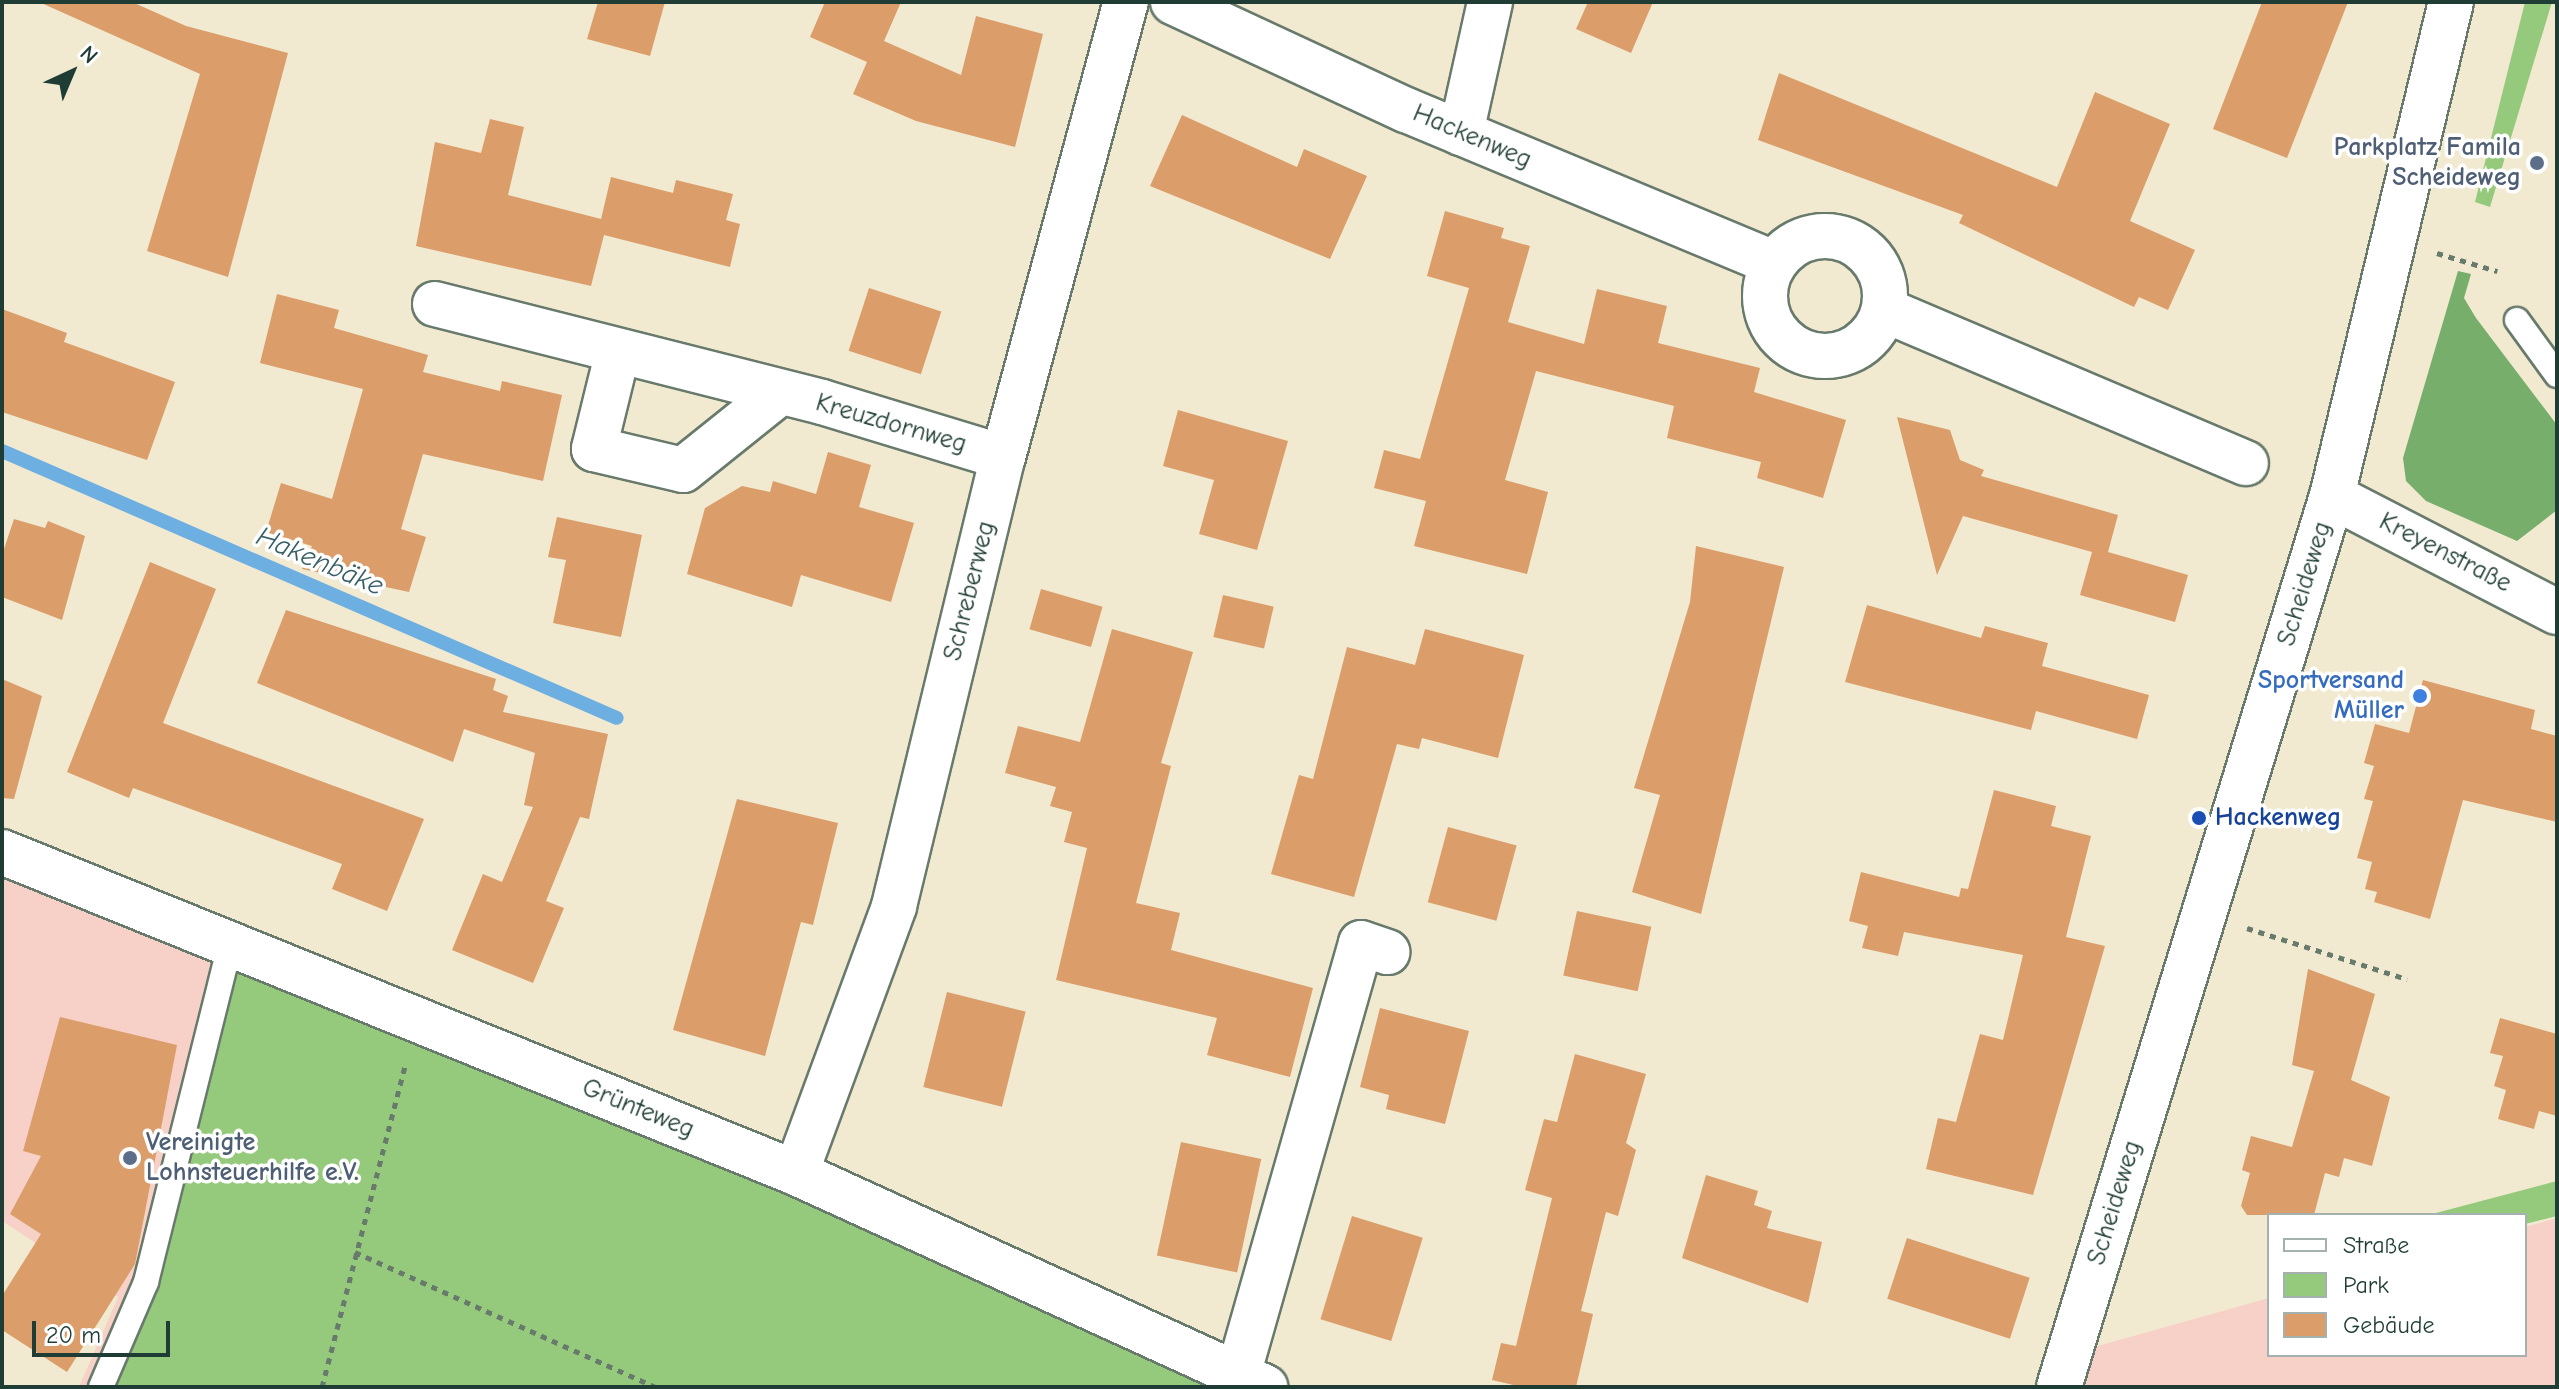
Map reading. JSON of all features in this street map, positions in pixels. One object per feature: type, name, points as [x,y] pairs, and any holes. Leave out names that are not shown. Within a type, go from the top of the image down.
[{"type":"street","name":"Schreberweg","points":[[796,1173],[894,906],[1003,457],[1126,2]]},
{"type":"street","name":"Hackenweg","points":[[1173,2],[1461,133],[1774,263]]},
{"type":"street","points":[[1461,133],[1490,2]]},
{"type":"street","name":"Scheideweg","points":[[2059,1387],[2332,496],[2451,2]]},
{"type":"street","points":[[1802,240],[1848,241],[1882,273],[1885,310],[1862,345],[1822,357],[1802,353],[1784,341],[1768,314],[1766,283],[1774,263],[1802,240]]},
{"type":"street","name":"Kreuzdornweg","points":[[435,304],[1003,457]]},
{"type":"street","points":[[1885,310],[2246,463]]},
{"type":"street","points":[[618,351],[594,449],[683,470],[778,394]]},
{"type":"street","name":"Kreyenstraße","points":[[2332,496],[2555,606]]},
{"type":"street","name":"Grünteweg","points":[[2,852],[796,1173],[1252,1381]]},
{"type":"street","points":[[1252,1381],[1359,943]]},
{"type":"lane","points":[[2517,320],[2557,375]]},
{"type":"lane","points":[[101,1387],[146,1282],[231,942]]},
{"type":"path","points":[[2394,240],[2497,271]]},
{"type":"path","points":[[2205,914],[2407,979]]},
{"type":"path","points":[[322,1387],[416,1020]]},
{"type":"path","points":[[355,1252],[656,1387]]},
{"type":"shaded area","points":[[2,852],[223,938],[117,1387],[79,1387],[118,1297],[2,1221]]},
{"type":"shaded area","points":[[2557,1218],[2557,1387],[2059,1387],[2069,1354],[2267,1299],[2267,1357],[2527,1357],[2527,1226]]},
{"type":"green space","points":[[2525,2],[2552,2],[2490,207],[2475,202]]},
{"type":"green space","points":[[2458,271],[2471,274],[2464,298],[2476,318],[2557,425],[2557,510],[2517,541],[2426,501],[2406,481],[2403,458]]},
{"type":"green space","points":[[223,938],[1265,1387],[117,1387]]},
{"type":"green space","points":[[2557,1181],[2557,1216],[2527,1224],[2527,1213],[2436,1213]]},
{"type":"building","points":[[39,2],[132,2],[186,26],[288,53],[228,277],[147,251],[200,74]]},
{"type":"building","points":[[598,2],[665,2],[650,56],[587,39]]},
{"type":"building","points":[[825,2],[901,2],[884,41],[961,75],[976,16],[1043,34],[1015,147],[916,121],[853,94],[867,62],[810,37]]},
{"type":"building","points":[[1588,2],[1653,2],[1631,53],[1576,29]]},
{"type":"building","points":[[2262,2],[2348,2],[2287,158],[2213,129]]},
{"type":"building","points":[[1779,73],[2057,187],[2095,92],[2170,124],[2130,221],[2195,250],[2168,310],[2139,297],[2134,307],[1959,223],[1963,215],[1758,140]]},
{"type":"building","points":[[1182,115],[1297,167],[1304,149],[1367,176],[1330,259],[1150,186]]},
{"type":"building","points":[[490,119],[524,127],[508,195],[601,219],[611,177],[673,193],[676,180],[733,194],[726,220],[740,224],[730,267],[604,235],[591,286],[416,246],[435,142],[481,153]]},
{"type":"building","points":[[1445,211],[1504,228],[1501,238],[1530,246],[1508,322],[1584,344],[1597,289],[1667,306],[1658,343],[1760,368],[1754,392],[1846,420],[1823,498],[1757,478],[1761,462],[1667,438],[1674,406],[1536,371],[1505,480],[1548,492],[1527,574],[1414,546],[1426,501],[1374,488],[1384,450],[1420,459],[1469,288],[1427,276]]},
{"type":"building","points":[[869,288],[941,311],[921,374],[849,351]]},
{"type":"building","points":[[277,294],[339,310],[334,328],[428,355],[423,372],[500,391],[502,381],[562,395],[543,481],[423,454],[401,529],[426,537],[409,592],[302,569],[312,546],[266,532],[281,483],[332,499],[363,389],[260,363]]},
{"type":"building","points":[[2,309],[67,333],[64,342],[175,382],[147,460],[2,412]]},
{"type":"building","points":[[1178,410],[1288,441],[1257,550],[1199,534],[1214,480],[1163,466]]},
{"type":"building","points":[[1897,417],[1950,430],[1960,460],[1984,470],[1981,476],[2118,515],[2108,552],[2188,575],[2175,622],[2080,595],[2092,552],[1963,516],[1937,575]]},
{"type":"building","points":[[828,452],[871,465],[859,507],[914,523],[891,602],[801,575],[792,607],[687,574],[705,508],[742,486],[770,492],[773,481],[816,494]]},
{"type":"building","points":[[557,517],[642,535],[621,637],[553,623],[566,560],[548,557]]},
{"type":"building","points":[[14,519],[45,528],[48,521],[85,536],[62,620],[2,597],[2,555]]},
{"type":"building","points":[[1696,546],[1784,567],[1701,914],[1632,892],[1660,795],[1634,788],[1690,602]]},
{"type":"building","points":[[150,562],[216,589],[163,723],[424,819],[387,911],[332,889],[342,864],[133,788],[129,798],[67,772]]},
{"type":"building","points":[[1041,589],[1103,607],[1091,647],[1029,629]]},
{"type":"building","points":[[1223,595],[1274,607],[1264,649],[1213,637]]},
{"type":"building","points":[[1867,605],[1981,638],[1985,626],[2048,643],[2042,666],[2149,695],[2137,739],[2036,711],[2031,730],[1845,682]]},
{"type":"building","points":[[286,610],[496,679],[493,690],[508,696],[503,712],[608,734],[589,819],[580,817],[546,901],[564,908],[533,983],[452,950],[483,874],[502,882],[533,807],[524,805],[535,753],[464,729],[453,762],[257,683]]},
{"type":"building","points":[[1112,629],[1193,652],[1161,763],[1171,766],[1136,903],[1180,913],[1171,950],[1313,988],[1290,1077],[1207,1055],[1217,1018],[1056,980],[1087,848],[1064,842],[1072,812],[1050,806],[1056,787],[1005,773],[1018,726],[1080,742]]},
{"type":"building","points":[[1425,629],[1524,655],[1498,758],[1422,738],[1419,749],[1397,744],[1354,897],[1271,874],[1299,775],[1313,779],[1347,647],[1415,665]]},
{"type":"building","points":[[2,679],[42,696],[14,799],[2,798]]},
{"type":"building","points":[[2423,680],[2535,710],[2531,729],[2557,736],[2557,822],[2463,800],[2430,919],[2374,902],[2377,892],[2365,889],[2372,862],[2357,858],[2373,801],[2364,799],[2374,766],[2364,763],[2375,724],[2409,733]]},
{"type":"building","points":[[1994,790],[2056,806],[2051,826],[2091,836],[2066,937],[2105,946],[2033,1195],[1926,1169],[1938,1118],[1956,1122],[1980,1034],[2003,1040],[2023,955],[1904,932],[1898,956],[1862,948],[1868,926],[1849,921],[1861,872],[1959,897],[1961,888],[1968,889]]},
{"type":"building","points":[[737,799],[838,823],[813,925],[801,922],[765,1056],[673,1030]]},
{"type":"building","points":[[1448,827],[1517,845],[1496,921],[1428,902]]},
{"type":"building","points":[[1577,911],[1651,927],[1638,991],[1563,976]]},
{"type":"building","points":[[2308,969],[2375,994],[2351,1080],[2390,1097],[2372,1166],[2344,1158],[2339,1177],[2325,1173],[2315,1213],[2247,1215],[2241,1206],[2250,1173],[2242,1170],[2251,1136],[2292,1147],[2314,1071],[2292,1065]]},
{"type":"building","points":[[947,992],[1026,1012],[1002,1107],[923,1087]]},
{"type":"building","points":[[1380,1008],[1469,1031],[1445,1124],[1386,1109],[1389,1095],[1360,1087]]},
{"type":"building","points":[[60,1017],[177,1045],[135,1264],[67,1372],[2,1330],[2,1296],[41,1234],[10,1214],[41,1156],[23,1151]]},
{"type":"building","points":[[2500,1018],[2557,1034],[2557,1116],[2539,1111],[2534,1129],[2498,1119],[2506,1090],[2494,1086],[2503,1056],[2490,1053]]},
{"type":"building","points":[[1575,1054],[1646,1074],[1626,1143],[1636,1150],[1618,1216],[1606,1212],[1581,1311],[1593,1314],[1576,1387],[1522,1387],[1492,1380],[1501,1343],[1516,1346],[1552,1198],[1525,1190],[1544,1119],[1557,1122]]},
{"type":"building","points":[[1181,1142],[1261,1159],[1237,1273],[1157,1255]]},
{"type":"building","points":[[1706,1175],[1758,1191],[1754,1205],[1772,1211],[1767,1228],[1822,1242],[1808,1303],[1682,1258]]},
{"type":"building","points":[[1352,1216],[1423,1238],[1391,1341],[1320,1319]]},
{"type":"building","points":[[1907,1238],[2030,1278],[2010,1339],[1887,1299]]},
{"type":"waterway","name":"Hakenbäke","points":[[2,451],[617,718]]},
{"type":"place","name":"Parkplatz Famila Scheideweg","points":[[2537,163]]},
{"type":"place","name":"Sportversand Müller","points":[[2420,696]]},
{"type":"place","name":"Hackenweg","points":[[2199,818]]},
{"type":"place","name":"Vereinigte Lohnsteuerhilfe e.V.","points":[[130,1158]]}]
